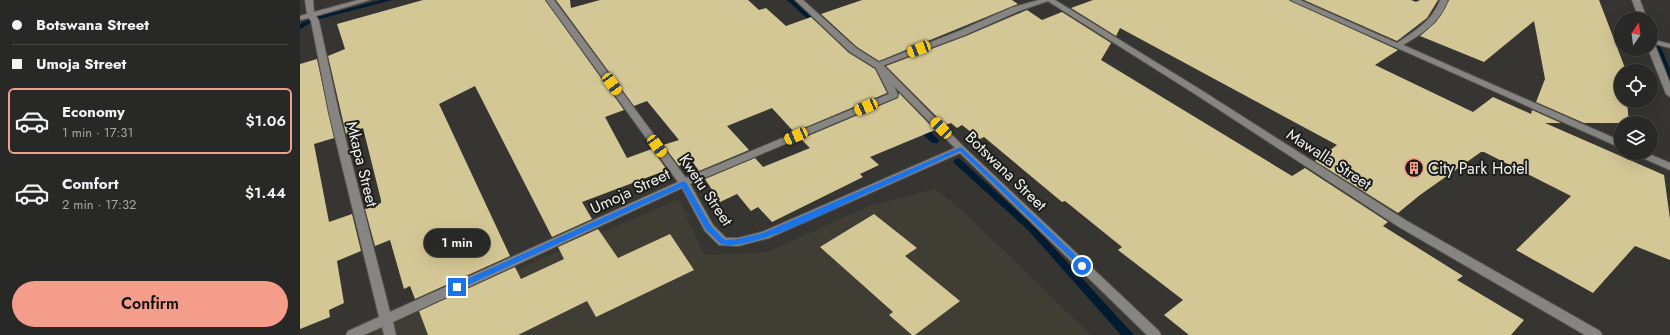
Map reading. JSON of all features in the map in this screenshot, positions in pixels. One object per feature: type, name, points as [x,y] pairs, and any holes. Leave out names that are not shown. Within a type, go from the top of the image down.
[{"type":"street","name":"Mkapa Street","points":[[308,0],[315,21],[334,113],[390,335]]},
{"type":"street","points":[[300,18],[366,0]]},
{"type":"street","name":"Kwetu Street","points":[[550,0],[684,184],[709,228],[723,242],[738,242],[765,235],[961,149]]},
{"type":"street","name":"Botswana Street","points":[[799,0],[853,50],[878,66],[961,149],[1155,335]]},
{"type":"street","points":[[878,66],[962,33],[1016,9],[1048,0]]},
{"type":"street","name":"Mawalla Street","points":[[1048,0],[1198,92],[1403,224],[1596,335]]},
{"type":"street","points":[[1294,0],[1614,142]]},
{"type":"street","points":[[1397,46],[1430,22],[1442,6],[1444,0]]},
{"type":"street","points":[[1636,0],[1640,12]]},
{"type":"street","points":[[1658,43],[1670,46]]},
{"type":"street","points":[[1655,56],[1670,94]]},
{"type":"street","name":"Umoja Street","points":[[352,335],[684,184],[894,95],[878,66]]},
{"type":"street","points":[[1654,160],[1670,167]]},
{"type":"shaded area","points":[[935,189],[965,213],[1091,335],[375,335],[374,332],[679,199],[704,255],[767,252],[869,206]]},
{"type":"building","points":[[423,0],[545,0],[624,110],[605,117],[627,158],[652,149],[667,170],[582,202],[592,219],[552,237],[475,86],[439,104],[510,256],[415,299],[410,286],[404,289],[390,240],[375,246],[365,209],[381,203],[381,200],[363,128],[346,134],[328,56],[345,49],[337,24]]},
{"type":"building","points":[[556,0],[570,0],[571,8],[600,0],[748,0],[759,10],[766,8],[786,26],[811,17],[849,53],[875,69],[887,93],[794,132],[772,108],[727,126],[749,150],[699,171],[692,161],[679,166],[663,145],[679,140],[647,101],[634,106]]},
{"type":"building","points":[[862,0],[1012,0],[1018,4],[879,61],[857,47],[821,14]]},
{"type":"building","points":[[1093,0],[1289,0],[1398,50],[1375,65],[1473,112],[1493,97],[1531,114],[1532,110],[1561,123],[1545,123],[1614,153],[1614,160],[1630,160],[1664,175],[1670,219],[1670,260],[1635,246],[1593,293],[1516,250],[1571,196],[1484,152],[1481,152],[1420,195],[1398,213],[1315,161],[1337,145],[1120,28],[1116,36],[1071,8]]},
{"type":"building","points":[[1304,0],[1411,0],[1416,2],[1420,0],[1438,0],[1427,18],[1397,41]]},
{"type":"building","points":[[1449,0],[1599,0],[1614,39],[1614,56],[1620,56],[1623,64],[1614,64],[1614,108],[1628,108],[1628,116],[1614,116],[1614,123],[1584,123],[1536,102],[1545,79],[1534,21],[1484,62],[1420,36],[1436,22]]},
{"type":"building","points":[[1027,10],[1042,20],[1062,12],[1111,43],[1101,60],[1292,176],[1305,168],[1388,222],[1383,226],[1463,276],[1457,280],[1524,320],[1511,335],[1189,335],[1164,315],[1183,300],[1118,250],[1122,247],[1065,201],[1062,202],[984,137],[980,139],[962,125],[957,128],[951,123],[945,125],[886,66],[966,36]]},
{"type":"building","points":[[317,59],[334,138],[314,144],[329,222],[352,214],[361,251],[337,261],[344,303],[329,310],[330,317],[300,329],[300,64]]},
{"type":"building","points":[[899,93],[935,130],[870,157],[879,165],[860,174],[863,177],[772,222],[758,207],[751,211],[737,194],[720,202],[705,179],[755,158],[763,167],[810,148],[801,139],[898,98]]},
{"type":"building","points":[[874,214],[917,248],[905,256],[960,301],[915,335],[912,335],[889,315],[893,312],[820,247]]},
{"type":"building","points":[[598,229],[618,258],[670,234],[694,270],[596,317],[587,301],[518,335],[428,335],[419,311],[515,267],[521,279],[564,259],[558,247]]},
{"type":"waterway","points":[[300,27],[314,19],[389,0]]},
{"type":"waterway","points":[[790,0],[817,25]]},
{"type":"waterway","points":[[1658,50],[1670,78]]},
{"type":"waterway","points":[[919,125],[935,141]]},
{"type":"waterway","points":[[957,161],[1031,228],[1128,335]]},
{"type":"place","name":"City Park Hotel","points":[[1414,168]]},
{"type":"route","points":[[457,287],[684,184],[709,228],[723,242],[738,242],[765,235],[961,149],[1082,266]]}]
